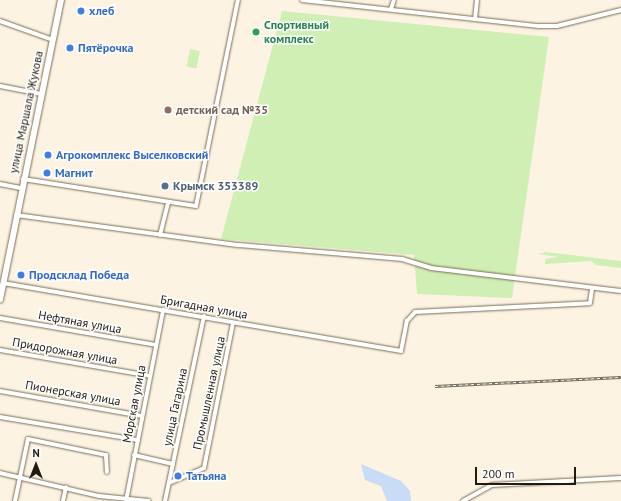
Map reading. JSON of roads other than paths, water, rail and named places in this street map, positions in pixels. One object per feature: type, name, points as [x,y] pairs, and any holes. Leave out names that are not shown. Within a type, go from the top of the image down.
[{"type":"main road","name":"улица Маршала Жукова","points":[[0,297],[15,215],[61,0]]},
{"type":"street","points":[[23,179],[196,206],[238,0]]},
{"type":"street","points":[[302,0],[341,2],[475,19],[557,26],[621,10]]},
{"type":"street","points":[[391,9],[394,0]]},
{"type":"street","points":[[475,19],[477,0]]},
{"type":"street","points":[[0,20],[53,40]]},
{"type":"street","points":[[0,86],[41,94]]},
{"type":"street","points":[[0,184],[21,188]]},
{"type":"street","points":[[160,235],[168,202]]},
{"type":"street","points":[[15,215],[160,235],[402,259],[431,268],[621,291]]},
{"type":"street","name":"Бригадная улица","points":[[3,283],[204,316],[233,323],[401,351],[407,321],[415,312],[590,304],[592,288]]},
{"type":"street","name":"Морская улица","points":[[126,500],[163,310]]},
{"type":"street","name":"улица Гагарина","points":[[165,501],[204,316]]},
{"type":"street","name":"Нефтяная улица","points":[[0,318],[156,345]]},
{"type":"street","name":"Промышленная улица","points":[[169,483],[204,468],[233,323]]},
{"type":"street","name":"Придорожная улица","points":[[0,350],[150,376]]},
{"type":"street","name":"Пионерская улица","points":[[0,391],[142,416]]},
{"type":"street","points":[[0,417],[138,440]]},
{"type":"street","points":[[15,501],[28,439],[106,455],[107,472]]},
{"type":"street","points":[[134,455],[173,464]]},
{"type":"street","points":[[0,473],[66,487],[99,496],[126,500],[149,501]]},
{"type":"street","points":[[463,501],[492,485],[621,478]]},
{"type":"street","points":[[63,501],[66,487]]},
{"type":"street","points":[[98,501],[99,496]]},
{"type":"water","points":[[361,464],[401,481],[410,491],[411,501],[387,501],[381,486],[365,480]]},
{"type":"railway","points":[[435,386],[621,377]]},
{"type":"place","name":"хлеб","points":[[81,11]]},
{"type":"place","name":"Спортивный комплекс","points":[[256,32]]},
{"type":"place","name":"Пятёрочка","points":[[70,48]]},
{"type":"place","name":"детский сад №35","points":[[168,110]]},
{"type":"place","name":"Агрокомплекс Выселковский","points":[[48,155]]},
{"type":"place","name":"Магнит","points":[[47,173]]},
{"type":"place","name":"Крымск 353389","points":[[165,186]]},
{"type":"place","name":"Продсклад Победа","points":[[21,275]]},
{"type":"place","name":"Татьяна","points":[[178,476]]}]
